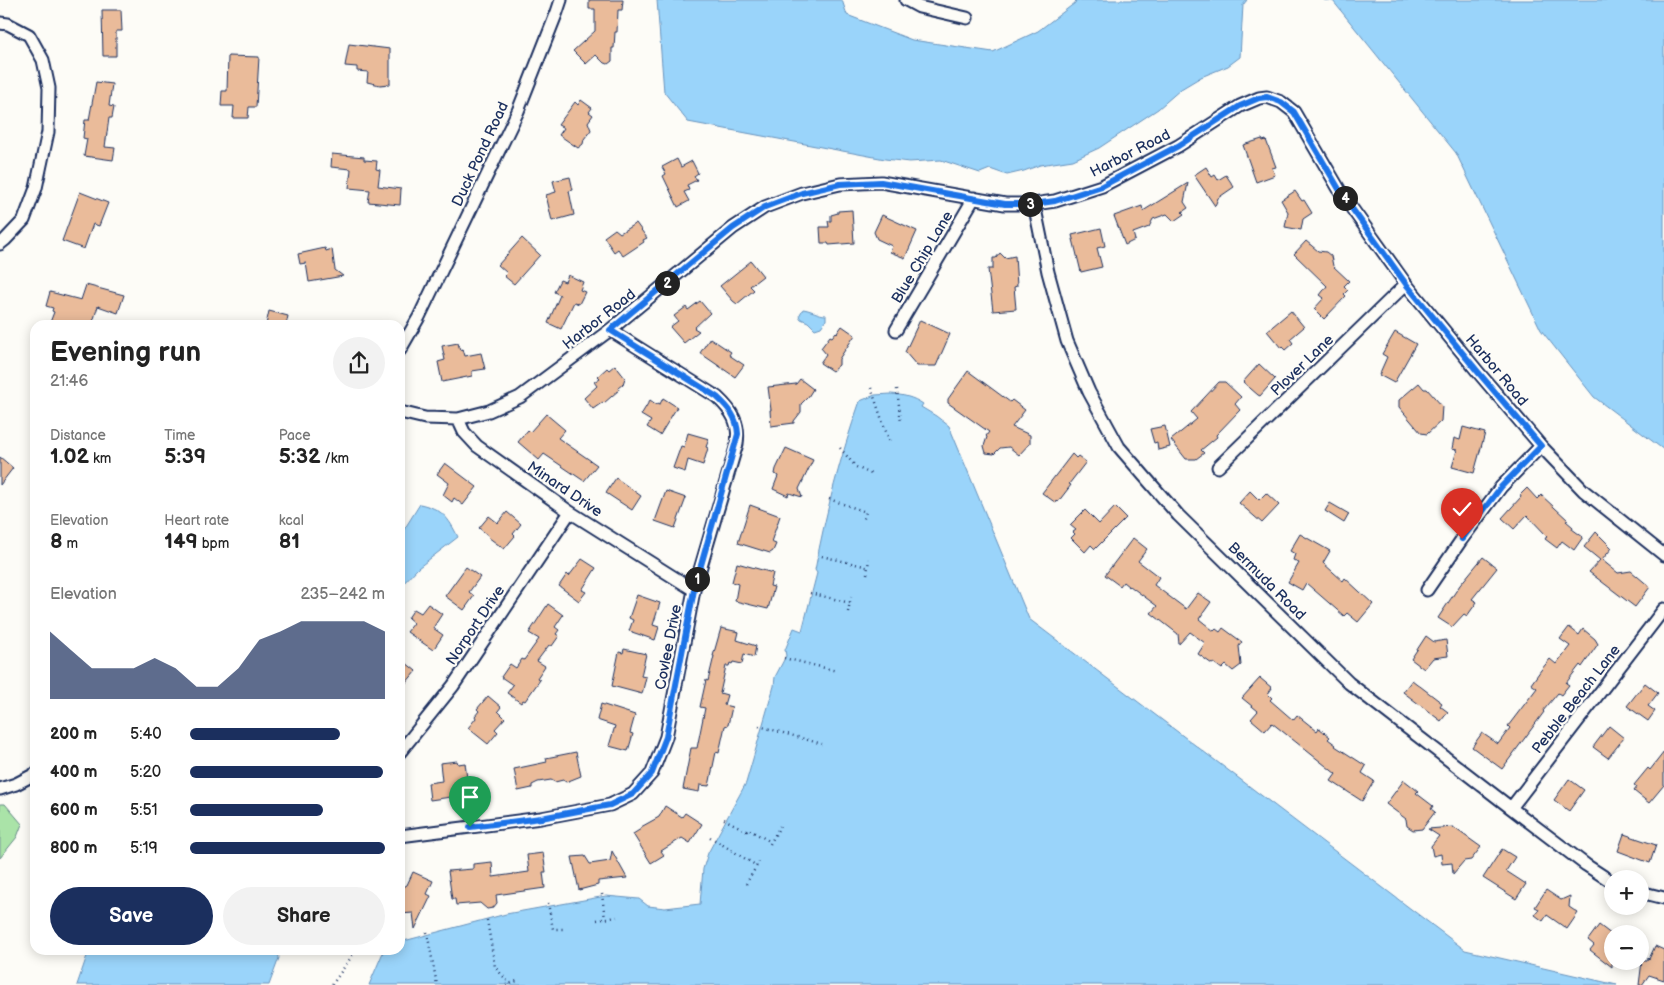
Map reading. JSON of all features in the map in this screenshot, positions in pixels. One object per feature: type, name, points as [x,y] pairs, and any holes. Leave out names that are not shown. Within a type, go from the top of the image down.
[{"type":"street","name":"Duck Pond Road","points":[[405,341],[419,317],[518,111],[560,0]]},
{"type":"street","points":[[906,0],[919,7],[967,18]]},
{"type":"street","points":[[0,23],[8,24],[29,35],[43,60],[49,88],[48,132],[36,188],[24,220],[0,244]]},
{"type":"street","name":"Harbor Road","points":[[458,419],[489,411],[520,397],[610,330],[733,228],[765,207],[802,193],[840,184],[881,182],[1005,204],[1034,204],[1055,201],[1102,186],[1178,146],[1240,106],[1259,98],[1267,97],[1281,102],[1294,112],[1343,196],[1406,284],[1541,446],[1584,491],[1664,555]]},
{"type":"street","name":"Blue Chip Lane","points":[[896,330],[974,198]]},
{"type":"street","name":"Bermuda Road","points":[[1034,204],[1048,272],[1067,341],[1089,392],[1119,447],[1178,515],[1349,683],[1586,865],[1604,877]]},
{"type":"street","name":"Plover Lane","points":[[1218,467],[1406,284]]},
{"type":"street","name":"Covlee Drive","points":[[405,835],[550,816],[610,805],[633,794],[652,773],[666,737],[694,590],[737,444],[738,425],[731,411],[717,397],[610,330]]},
{"type":"street","points":[[405,413],[425,418],[458,419]]},
{"type":"street","name":"Minard Drive","points":[[458,419],[464,432],[477,446],[570,512],[694,590]]},
{"type":"street","points":[[1427,590],[1501,487],[1541,446]]},
{"type":"street","name":"Norport Drive","points":[[405,746],[453,686],[570,512]]},
{"type":"street","name":"Pebble Beach Lane","points":[[1511,808],[1664,609]]},
{"type":"street","points":[[0,789],[30,777]]},
{"type":"street","points":[[1649,894],[1664,898]]},
{"type":"path","points":[[871,388],[890,443]]},
{"type":"path","points":[[897,389],[901,422]]},
{"type":"path","points":[[840,448],[856,468],[871,474]]},
{"type":"path","points":[[828,499],[866,512],[863,521]]},
{"type":"path","points":[[817,555],[868,567]]},
{"type":"path","points":[[868,574],[869,559]]},
{"type":"path","points":[[810,593],[850,603]]},
{"type":"path","points":[[848,612],[851,596]]},
{"type":"path","points":[[784,658],[837,671]]},
{"type":"path","points":[[759,726],[822,744]]},
{"type":"path","points":[[724,818],[747,832],[748,829],[771,843],[780,826]]},
{"type":"path","points":[[710,837],[757,866]]},
{"type":"path","points":[[746,884],[759,862]]},
{"type":"path","points":[[602,894],[605,919]]},
{"type":"path","points":[[548,903],[553,929],[566,928]]},
{"type":"path","points":[[597,920],[617,917]]},
{"type":"path","points":[[487,920],[495,967],[508,984],[520,980]]},
{"type":"path","points":[[427,932],[437,985]]},
{"type":"path","points":[[332,985],[353,955]]},
{"type":"green space","points":[[0,804],[5,804],[22,824],[17,837],[0,858]]},
{"type":"water","points":[[657,0],[842,0],[847,15],[912,40],[993,52],[1038,31],[1075,3],[1076,0],[1247,0],[1243,5],[1240,57],[1228,66],[1201,77],[1181,89],[1158,109],[1099,148],[1073,160],[1040,165],[1007,175],[990,169],[980,173],[941,160],[909,162],[885,159],[688,122],[664,92]]},
{"type":"water","points":[[1324,0],[1664,0],[1664,450],[1594,397],[1541,330],[1456,153],[1333,1]]},
{"type":"water","points":[[803,309],[826,315],[826,320],[821,327],[815,329],[799,316]]},
{"type":"water","points":[[891,394],[908,397],[923,404],[921,407],[949,426],[1029,619],[1465,950],[1617,985],[369,985],[382,955],[405,955],[405,941],[506,914],[606,896],[639,899],[648,906],[665,908],[700,904],[703,869],[708,853],[746,783],[775,677],[786,656],[785,650],[794,628],[802,631],[817,573],[815,570],[829,506],[846,443],[860,401],[875,395]]},
{"type":"water","points":[[420,504],[434,508],[444,515],[458,537],[418,568],[405,582],[405,528]]},
{"type":"water","points":[[87,955],[279,955],[269,985],[77,985]]},
{"type":"building","points":[[589,0],[623,0],[622,10],[618,10],[617,32],[615,32],[614,48],[612,48],[612,61],[608,64],[604,63],[596,55],[586,64],[573,51],[595,31],[595,9],[589,9]]},
{"type":"building","points":[[102,10],[121,10],[122,31],[116,31],[116,56],[103,56]]},
{"type":"building","points":[[349,44],[390,49],[390,84],[380,85],[367,82],[368,72],[357,71],[357,67],[345,66]]},
{"type":"building","points":[[228,56],[259,57],[256,107],[249,107],[248,118],[233,118],[234,106],[221,106],[222,91],[227,91]]},
{"type":"building","points":[[96,82],[112,84],[109,106],[114,107],[112,118],[109,118],[105,147],[115,148],[113,160],[84,156],[87,139],[83,138],[85,120],[89,120]]},
{"type":"building","points":[[581,100],[592,108],[589,112],[593,115],[588,122],[591,130],[584,139],[583,144],[578,148],[559,135],[564,128],[558,125],[575,102],[578,105]]},
{"type":"building","points":[[1262,139],[1263,141],[1266,140],[1276,167],[1272,168],[1275,175],[1256,182],[1243,145]]},
{"type":"building","points":[[332,154],[364,157],[364,160],[377,161],[376,169],[380,170],[378,186],[401,189],[400,205],[368,202],[370,190],[349,188],[351,169],[331,167]]},
{"type":"building","points":[[677,159],[681,167],[692,161],[698,173],[694,176],[697,180],[687,185],[689,190],[684,192],[689,201],[678,207],[663,176],[666,174],[662,167]]},
{"type":"building","points":[[1206,167],[1212,177],[1215,175],[1218,180],[1226,175],[1234,187],[1218,198],[1215,206],[1194,175]]},
{"type":"building","points":[[570,177],[573,190],[569,191],[574,215],[552,221],[546,195],[556,192],[553,181]]},
{"type":"building","points":[[1188,183],[1184,202],[1188,208],[1182,212],[1184,214],[1174,221],[1167,214],[1153,219],[1149,227],[1133,233],[1135,240],[1125,245],[1114,216],[1142,206],[1143,211]]},
{"type":"building","points":[[1295,191],[1302,201],[1304,200],[1312,213],[1303,219],[1301,230],[1285,227],[1288,212],[1281,200]]},
{"type":"building","points":[[80,192],[108,203],[99,226],[93,224],[84,249],[62,241]]},
{"type":"building","points":[[852,210],[854,243],[829,245],[828,243],[821,243],[820,227],[829,227],[828,221],[831,221],[831,215],[838,213],[838,211]]},
{"type":"building","points":[[882,215],[917,231],[905,258],[890,252],[892,246],[877,239],[874,232]]},
{"type":"building","points":[[636,223],[647,238],[643,240],[644,242],[623,256],[618,249],[614,252],[604,237],[615,229],[620,233]]},
{"type":"building","points":[[1101,228],[1105,246],[1097,248],[1102,267],[1081,272],[1072,235]]},
{"type":"building","points":[[522,238],[540,255],[514,284],[504,276],[507,273],[498,265]]},
{"type":"building","points":[[1306,241],[1318,251],[1326,252],[1331,256],[1333,266],[1349,281],[1344,286],[1348,290],[1344,294],[1346,296],[1324,319],[1314,309],[1324,298],[1320,295],[1327,286],[1294,254]]},
{"type":"building","points":[[325,248],[326,251],[332,249],[335,270],[343,276],[309,282],[306,263],[300,264],[298,254]]},
{"type":"building","points":[[1000,253],[1005,258],[1015,256],[1017,286],[1014,287],[1016,309],[993,311],[988,269],[993,269],[993,258],[996,258]]},
{"type":"building","points":[[751,261],[763,276],[750,286],[754,290],[737,304],[720,286]]},
{"type":"building","points":[[568,275],[583,282],[580,290],[585,292],[579,304],[574,302],[561,329],[548,323],[560,295],[554,292],[560,280],[565,282]]},
{"type":"building","points":[[86,285],[124,295],[118,313],[98,306],[94,320],[51,320],[54,312],[52,311],[53,308],[46,306],[50,292],[81,300]]},
{"type":"building","points":[[700,301],[710,313],[694,328],[699,331],[684,343],[670,327],[678,321],[674,316],[686,307],[688,310]]},
{"type":"building","points":[[269,311],[288,316],[287,320],[267,320]]},
{"type":"building","points":[[1291,311],[1304,327],[1290,339],[1293,343],[1285,350],[1281,348],[1267,331]]},
{"type":"building","points":[[920,320],[950,334],[936,366],[917,366],[905,352]]},
{"type":"building","points":[[842,326],[855,335],[839,359],[839,365],[832,371],[820,363],[826,354],[821,348],[830,336],[832,337],[837,333]]},
{"type":"building","points":[[1395,332],[1416,344],[1394,383],[1379,375],[1387,357],[1382,354]]},
{"type":"building","points":[[710,338],[731,352],[729,355],[744,365],[735,377],[700,353]]},
{"type":"building","points":[[458,343],[460,350],[463,349],[465,356],[481,353],[485,369],[472,371],[472,376],[442,382],[438,362],[445,360],[442,346]]},
{"type":"building","points":[[1259,364],[1275,379],[1260,396],[1243,382]]},
{"type":"building","points":[[615,365],[625,378],[623,384],[604,403],[593,409],[584,398],[597,386],[594,382],[600,378],[598,376],[607,368],[609,370]]},
{"type":"building","points":[[968,371],[1010,402],[1012,400],[1025,410],[1012,427],[1030,435],[1030,443],[1019,455],[1009,447],[1000,448],[994,454],[986,453],[984,446],[989,432],[948,403],[948,399]]},
{"type":"building","points":[[800,379],[813,389],[801,404],[801,412],[794,423],[771,426],[768,387],[796,384]]},
{"type":"building","points":[[1219,382],[1225,382],[1241,397],[1235,404],[1240,410],[1216,435],[1217,437],[1201,450],[1204,453],[1196,459],[1186,459],[1171,440],[1197,419],[1191,412]]},
{"type":"building","points":[[1419,383],[1442,406],[1441,421],[1427,434],[1421,433],[1399,407],[1399,400]]},
{"type":"building","points":[[663,398],[677,407],[660,435],[647,427],[651,421],[641,415],[650,400],[657,405],[658,403],[660,404]]},
{"type":"building","points":[[546,414],[565,430],[558,438],[597,465],[584,481],[544,454],[539,460],[518,442]]},
{"type":"building","points":[[1165,426],[1170,447],[1158,450],[1157,442],[1154,443],[1150,429]]},
{"type":"building","points":[[1463,427],[1485,433],[1474,473],[1452,467],[1457,450],[1452,449],[1454,438],[1460,440]]},
{"type":"building","points":[[688,433],[709,439],[703,465],[688,460],[685,472],[673,468],[681,446],[684,447]]},
{"type":"building","points":[[786,448],[813,460],[799,489],[802,497],[789,493],[788,496],[773,489],[778,476],[775,474],[776,469]]},
{"type":"building","points":[[1072,454],[1086,462],[1056,503],[1042,493]]},
{"type":"building","points":[[0,457],[13,468],[0,485]]},
{"type":"building","points":[[445,463],[477,487],[463,505],[454,498],[452,502],[443,495],[449,483],[437,474]]},
{"type":"building","points":[[616,478],[641,496],[632,510],[606,493]]},
{"type":"building","points":[[1527,488],[1537,499],[1541,495],[1568,520],[1566,521],[1573,527],[1572,529],[1583,537],[1574,550],[1562,541],[1557,548],[1545,539],[1547,536],[1527,515],[1514,529],[1502,518]]},
{"type":"building","points":[[666,491],[686,498],[675,528],[655,521]]},
{"type":"building","points":[[1250,491],[1259,500],[1266,493],[1279,505],[1262,523],[1239,503]]},
{"type":"building","points":[[1330,503],[1349,514],[1344,523],[1325,511]]},
{"type":"building","points":[[750,505],[780,516],[771,542],[776,544],[770,553],[738,543]]},
{"type":"building","points":[[1115,507],[1126,518],[1095,549],[1091,545],[1085,552],[1071,538],[1076,530],[1070,525],[1085,510],[1099,524]]},
{"type":"building","points":[[507,512],[521,524],[513,534],[515,536],[504,549],[479,528],[489,516],[498,523]]},
{"type":"building","points":[[1596,532],[1612,548],[1602,560],[1618,573],[1631,571],[1650,587],[1635,607],[1589,572],[1600,560],[1584,547]]},
{"type":"building","points":[[1300,534],[1330,551],[1323,563],[1343,581],[1345,578],[1373,604],[1358,622],[1347,613],[1344,616],[1306,583],[1302,590],[1288,582],[1299,563],[1293,560],[1295,554],[1290,551]]},
{"type":"building","points":[[1133,538],[1147,549],[1138,561],[1159,577],[1154,585],[1186,609],[1198,593],[1211,602],[1199,619],[1214,631],[1216,629],[1220,632],[1223,628],[1242,642],[1239,646],[1241,665],[1233,671],[1226,665],[1222,669],[1214,663],[1212,664],[1198,654],[1205,643],[1190,632],[1179,644],[1178,634],[1151,613],[1157,606],[1130,586],[1123,582],[1120,586],[1105,575]]},
{"type":"building","points":[[1483,557],[1497,568],[1472,599],[1477,602],[1467,616],[1464,614],[1452,627],[1438,618],[1460,585]]},
{"type":"building","points":[[582,559],[596,568],[582,590],[586,592],[579,601],[559,586],[567,574],[569,576]]},
{"type":"building","points":[[737,563],[773,573],[770,586],[774,587],[768,609],[735,601],[738,584],[732,582]]},
{"type":"building","points":[[466,567],[480,577],[469,592],[474,596],[464,610],[445,596]]},
{"type":"building","points":[[637,595],[660,603],[653,625],[659,627],[655,640],[629,631],[633,620],[629,618]]},
{"type":"building","points":[[428,604],[442,614],[433,628],[443,635],[433,650],[407,632],[414,623],[408,618],[414,609],[421,613]]},
{"type":"building","points":[[548,604],[563,615],[555,627],[559,630],[556,634],[559,636],[552,646],[549,645],[537,661],[545,666],[537,678],[540,680],[525,701],[523,700],[521,703],[507,693],[513,685],[501,677],[510,664],[516,668],[522,659],[524,660],[539,639],[529,633]]},
{"type":"building","points":[[1569,627],[1579,635],[1583,629],[1598,644],[1582,667],[1580,665],[1566,683],[1569,685],[1561,695],[1558,693],[1543,711],[1502,769],[1472,747],[1482,733],[1498,744],[1510,728],[1508,726],[1537,688],[1531,684],[1541,670],[1550,659],[1556,664],[1570,646],[1560,639]]},
{"type":"building","points":[[721,628],[739,632],[737,640],[756,646],[754,657],[744,654],[742,664],[733,662],[726,666],[720,693],[727,695],[724,705],[732,707],[728,725],[725,726],[719,753],[716,752],[709,786],[700,785],[699,792],[683,789],[691,748],[697,748],[705,708],[700,707]]},
{"type":"building","points":[[1426,636],[1434,642],[1446,640],[1448,656],[1433,658],[1424,669],[1411,659]]},
{"type":"building","points":[[624,649],[646,654],[641,676],[646,677],[642,694],[612,686],[619,652],[623,653]]},
{"type":"building","points":[[405,662],[416,671],[405,684]]},
{"type":"building","points":[[1260,678],[1272,688],[1268,694],[1272,698],[1270,700],[1293,720],[1297,715],[1317,731],[1319,728],[1330,737],[1328,739],[1335,746],[1366,766],[1362,773],[1374,781],[1362,801],[1331,781],[1336,774],[1272,723],[1265,731],[1251,719],[1258,711],[1242,698]]},
{"type":"building","points":[[1412,680],[1442,703],[1440,706],[1448,712],[1441,721],[1403,692]]},
{"type":"building","points":[[1645,683],[1658,693],[1648,706],[1655,711],[1648,721],[1627,706]]},
{"type":"building","points":[[488,696],[501,707],[498,711],[505,718],[495,729],[498,732],[488,744],[468,728],[476,718],[475,716],[479,711],[477,709]]},
{"type":"building","points":[[601,704],[635,715],[630,733],[633,734],[628,751],[609,746],[615,726],[597,720]]},
{"type":"building","points":[[1609,726],[1624,738],[1608,758],[1593,747]]},
{"type":"building","points":[[576,752],[581,776],[566,782],[563,780],[555,782],[551,780],[538,782],[532,785],[532,788],[518,791],[514,769],[547,762],[546,758]]},
{"type":"building","points":[[1664,752],[1664,785],[1649,803],[1634,791],[1637,787],[1634,785],[1648,768],[1650,770]]},
{"type":"building","points":[[457,761],[458,764],[465,763],[469,794],[451,799],[451,797],[430,800],[428,783],[442,781],[440,763]]},
{"type":"building","points":[[1569,779],[1584,790],[1569,811],[1554,800]]},
{"type":"building","points":[[1404,780],[1418,791],[1416,793],[1433,806],[1431,809],[1435,812],[1422,829],[1413,830],[1407,826],[1406,819],[1386,804]]},
{"type":"building","points":[[665,806],[682,817],[685,813],[702,824],[690,843],[682,838],[661,851],[664,855],[651,863],[633,834],[659,817]]},
{"type":"building","points":[[1453,827],[1481,847],[1471,860],[1464,861],[1453,874],[1452,863],[1442,864],[1441,854],[1433,856],[1431,846],[1439,836],[1428,829]]},
{"type":"building","points":[[1624,834],[1656,845],[1650,863],[1618,851]]},
{"type":"building","points":[[1502,849],[1515,857],[1506,871],[1526,884],[1516,899],[1483,878]]},
{"type":"building","points":[[612,851],[627,878],[598,881],[598,885],[579,890],[572,857],[585,856],[590,864],[610,861]]},
{"type":"building","points":[[543,853],[546,872],[543,872],[545,888],[496,895],[497,903],[493,908],[487,909],[480,903],[456,905],[455,899],[452,899],[448,871],[473,869],[473,864],[492,862],[493,877],[529,872],[527,855]]},
{"type":"building","points":[[413,872],[433,881],[427,894],[431,896],[415,929],[413,913],[405,914],[405,886]]},
{"type":"building","points":[[1546,890],[1561,900],[1570,896],[1569,907],[1578,913],[1567,929],[1547,915],[1543,921],[1535,915],[1539,909],[1535,907]]},
{"type":"building","points":[[1599,925],[1604,929],[1604,961],[1590,950],[1594,945],[1588,940]]},
{"type":"building","points":[[1655,946],[1664,950],[1664,980],[1649,975],[1642,985],[1639,985],[1641,970],[1649,970],[1649,959]]},
{"type":"route","points":[[470,827],[541,818],[610,805],[633,794],[652,773],[666,737],[694,590],[737,444],[738,425],[731,411],[717,397],[610,330],[733,228],[765,207],[802,193],[840,184],[881,182],[1005,204],[1034,204],[1055,201],[1102,186],[1178,146],[1249,101],[1267,97],[1281,102],[1294,112],[1343,196],[1406,284],[1541,446],[1501,487],[1462,539]]}]
